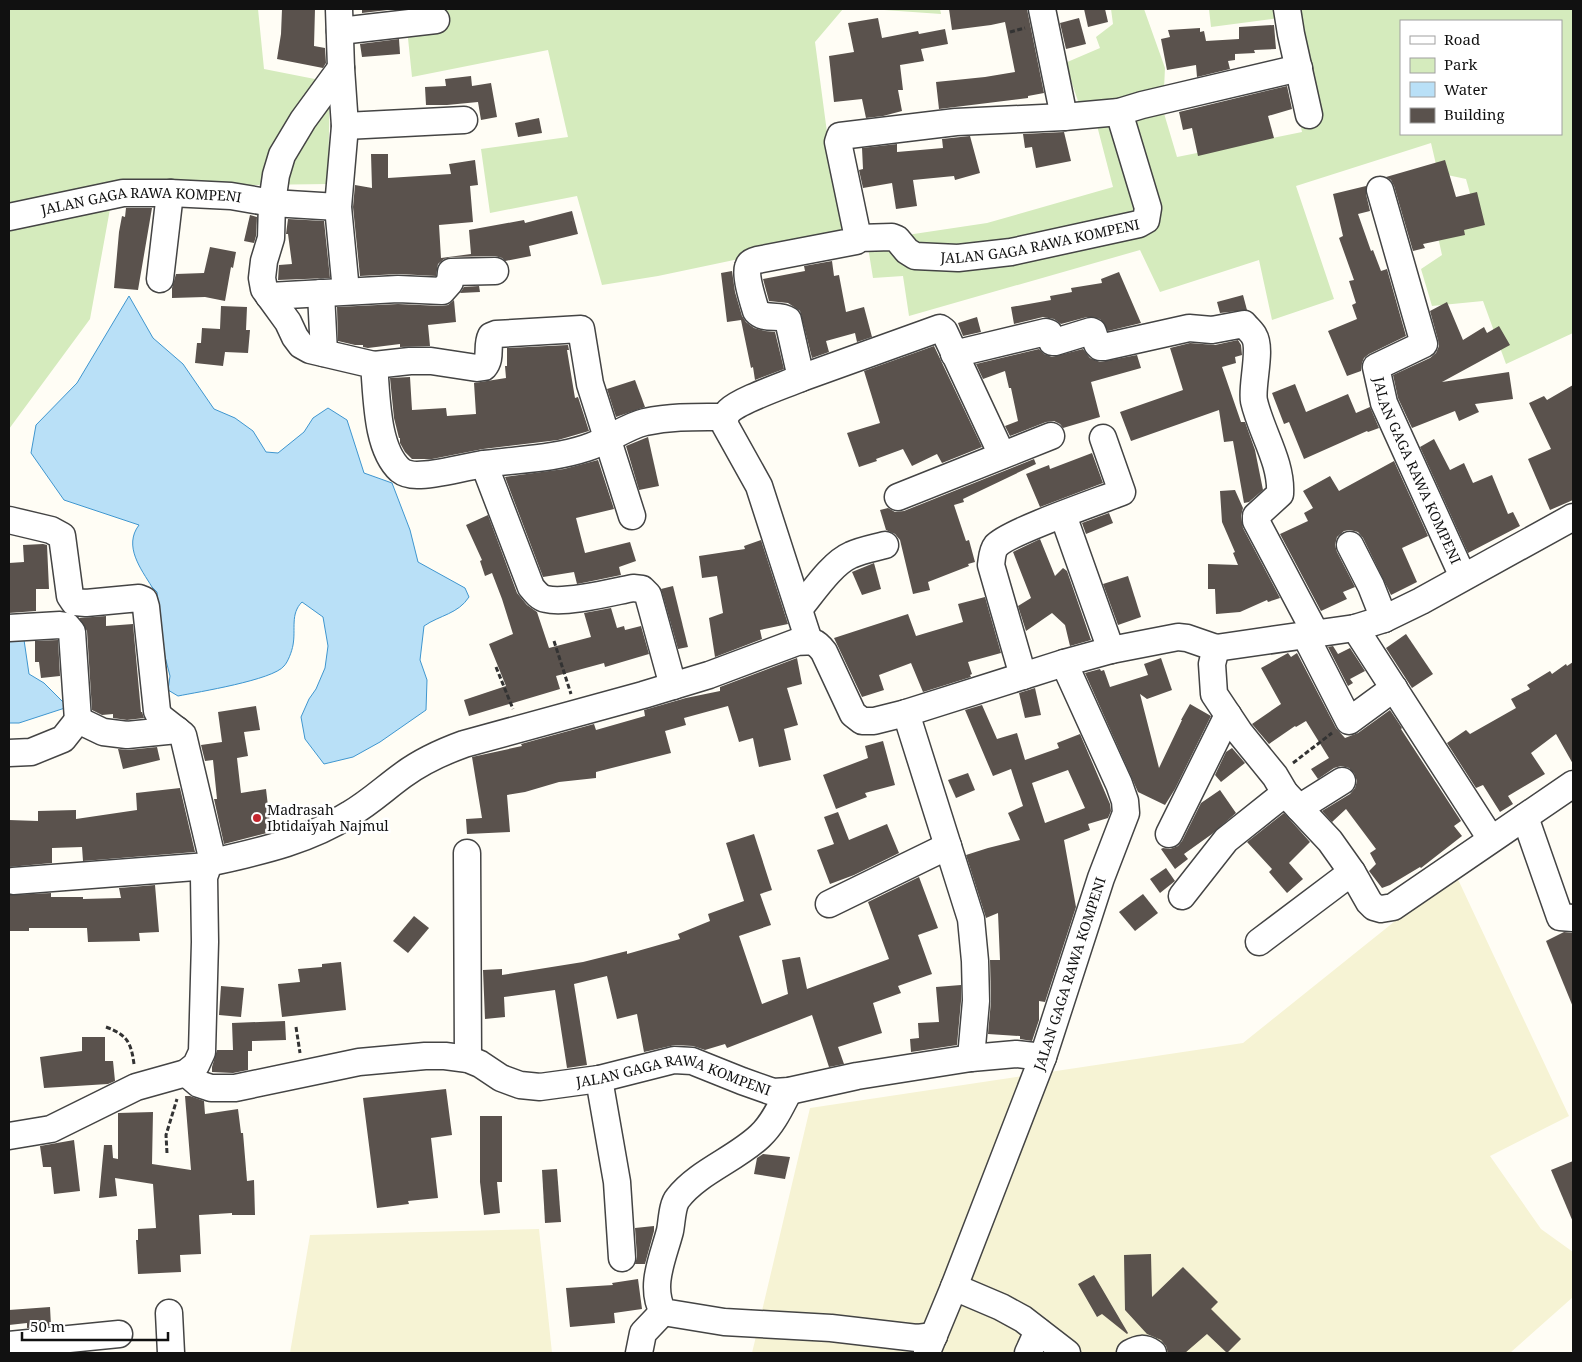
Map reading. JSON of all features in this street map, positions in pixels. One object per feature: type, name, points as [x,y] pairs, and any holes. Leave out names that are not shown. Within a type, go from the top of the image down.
[{"type":"street","points":[[1042,9],[1064,117]]},
{"type":"street","points":[[1287,9],[1290,34],[1309,116]]},
{"type":"street","points":[[324,353],[334,292],[338,207],[345,126],[340,20],[436,20]]},
{"type":"street","points":[[341,68],[303,120],[282,155],[276,175],[272,203],[272,238],[264,261],[262,278],[264,289],[288,322],[295,337],[310,350],[374,365],[431,361],[477,368],[484,367],[489,360],[489,340],[491,336],[496,334],[581,329],[590,384],[632,516]]},
{"type":"street","points":[[858,238],[838,142],[840,136],[956,122],[1064,117],[1119,112],[1299,68]]},
{"type":"street","name":"JALAN GAGA RAWA KOMPENI","points":[[801,378],[788,320],[784,317],[765,317],[759,315],[756,310],[748,267],[751,262],[856,241],[858,238],[892,237],[897,239],[910,254],[915,256],[958,258],[1011,252],[1139,224],[1146,220],[1148,208],[1119,112]]},
{"type":"street","points":[[345,126],[464,120]]},
{"type":"street","name":"JALAN GAGA RAWA KOMPENI","points":[[1380,190],[1424,344],[1376,367],[1384,403],[1463,577]]},
{"type":"street","name":"JALAN GAGA RAWA KOMPENI","points":[[9,217],[123,193],[230,196],[272,203],[338,207]]},
{"type":"street","points":[[160,279],[170,193]]},
{"type":"street","points":[[269,296],[398,289],[442,291],[450,282],[451,272],[495,271]]},
{"type":"street","points":[[954,354],[1046,332],[1049,333],[1052,342],[1055,342],[1091,331],[1097,344],[1100,347],[1104,347],[1189,328],[1212,330],[1244,324],[1255,337],[1256,370],[1254,400],[1276,466],[1280,486],[1280,494],[1256,516],[1256,522],[1311,634],[1349,721],[1394,688]]},
{"type":"street","points":[[374,365],[383,444],[393,462],[408,475],[436,474],[484,464],[548,457],[589,448],[626,429],[643,423],[674,417],[725,418],[730,410],[740,404],[801,378],[940,328],[944,331],[1002,455]]},
{"type":"street","name":"JALAN GAGA RAWA KOMPENI","points":[[725,418],[726,425],[759,486],[810,641],[818,644],[824,652],[853,714],[862,721],[874,721],[906,713],[1064,662],[1111,650],[1178,637],[1216,648],[1356,628],[1384,619],[1573,516]]},
{"type":"street","points":[[898,497],[1051,436]]},
{"type":"street","points":[[1023,676],[991,565],[992,555],[996,546],[1006,539],[1122,492],[1103,438]]},
{"type":"street","points":[[484,464],[531,587],[544,599],[561,601],[634,588],[642,589],[648,595],[673,686]]},
{"type":"street","points":[[1063,515],[1111,650]]},
{"type":"street","points":[[9,520],[51,530],[62,536],[70,596],[74,602],[86,603],[139,598],[144,600],[157,711],[160,717],[183,735],[211,864],[204,877],[205,942],[202,1052],[196,1065],[181,1074],[136,1087],[51,1129],[9,1136]]},
{"type":"street","points":[[1350,545],[1371,586],[1384,619]]},
{"type":"street","points":[[799,609],[840,561],[861,551],[885,546]]},
{"type":"street","points":[[9,628],[60,624],[67,626],[72,632],[78,720],[63,740],[31,752],[9,753]]},
{"type":"street","points":[[1356,628],[1491,840]]},
{"type":"street","points":[[13,881],[211,864],[280,846],[302,838],[350,815],[403,775],[442,752],[464,744],[673,686],[709,675],[797,642],[810,641]]},
{"type":"street","points":[[1216,648],[1212,664],[1214,694],[1240,733],[1286,792],[1330,841],[1374,907],[1381,909],[1392,907],[1573,784]]},
{"type":"street","name":"JALAN GAGA RAWA KOMPENI","points":[[930,1344],[954,1287],[1042,1057],[1101,878],[1126,813],[1125,801],[1119,784],[1064,662]]},
{"type":"street","points":[[906,713],[971,919],[976,961],[976,1001],[971,1058]]},
{"type":"street","points":[[1170,834],[1228,715]]},
{"type":"street","points":[[78,720],[104,732],[127,736],[178,730]]},
{"type":"street","points":[[1182,896],[1226,840],[1286,792],[1342,781]]},
{"type":"street","points":[[1525,817],[1560,917],[1573,918]]},
{"type":"street","points":[[829,904],[948,846]]},
{"type":"street","points":[[466,853],[468,1059]]},
{"type":"street","points":[[1259,942],[1352,872]]},
{"type":"street","name":"JALAN GAGA RAWA KOMPENI","points":[[181,1074],[211,1088],[235,1088],[359,1062],[425,1056],[468,1059],[480,1064],[501,1078],[520,1085],[540,1087],[599,1079],[674,1060],[692,1060],[758,1088],[773,1092],[789,1091],[857,1076],[971,1058],[1016,1054],[1042,1057]]},
{"type":"street","points":[[599,1079],[617,1182],[622,1258]]},
{"type":"street","points":[[664,1312],[658,1298],[658,1273],[670,1231],[676,1199],[689,1186],[761,1136],[789,1091]]},
{"type":"street","points":[[954,1287],[1001,1307],[1023,1319],[1033,1342],[1067,1353]]},
{"type":"street","points":[[664,1312],[724,1322],[831,1328],[917,1338],[930,1344]]},
{"type":"street","points":[[639,1353],[643,1333],[664,1312]]},
{"type":"street","points":[[170,1313],[171,1353]]},
{"type":"street","points":[[9,1345],[119,1334]]},
{"type":"street","points":[[1130,1353],[1139,1349],[1146,1349],[1153,1353]]},
{"type":"path","points":[[554,642],[577,713]]},
{"type":"path","points":[[496,667],[521,728]]},
{"type":"path","points":[[1286,792],[1349,721]]},
{"type":"path","points":[[106,1027],[117,1031],[129,1042],[133,1054],[136,1087]]},
{"type":"path","points":[[167,1153],[166,1135],[177,1098],[181,1074]]},
{"type":"shaded area","points":[[1455,873],[1569,1116],[1490,1156],[1541,1229],[1573,1252],[1573,1297],[1510,1353],[752,1353],[810,1108],[1243,1043]]},
{"type":"shaded area","points":[[539,1229],[552,1353],[290,1353],[310,1235]]},
{"type":"green space","points":[[9,9],[258,9],[264,69],[330,82],[328,184],[114,187],[90,319],[9,429]]},
{"type":"green space","points":[[405,9],[843,9],[815,42],[828,140],[853,235],[658,276],[602,285],[577,196],[490,213],[481,149],[568,137],[548,50],[412,77]]},
{"type":"green space","points":[[870,9],[940,9],[941,14]]},
{"type":"green space","points":[[1111,9],[1144,9],[1165,68],[1163,110],[1177,157],[1302,132],[1279,18],[1211,27],[1209,9],[1573,9],[1573,333],[1506,364],[1483,301],[1432,306],[1421,269],[1442,255],[1436,228],[1476,215],[1466,179],[1438,173],[1431,143],[1296,186],[1334,299],[1272,320],[1259,260],[1160,292],[1140,250],[909,316],[903,276],[873,278],[867,241],[987,223],[1113,187],[1094,114],[1078,101],[1065,63],[1100,48],[1096,37],[1113,24]]},
{"type":"water","points":[[129,296],[153,338],[183,364],[214,409],[235,418],[253,431],[266,452],[278,453],[304,432],[313,418],[328,408],[347,420],[364,473],[392,483],[410,530],[418,562],[465,588],[469,597],[465,603],[454,611],[424,626],[420,660],[427,680],[426,710],[380,742],[353,757],[324,764],[305,739],[301,717],[325,668],[328,646],[323,617],[302,602],[296,612],[291,653],[284,666],[277,671],[251,681],[178,696],[168,690],[170,676],[162,645],[157,592],[143,573],[133,549],[135,533],[139,525],[64,500],[31,453],[36,425],[77,383]]},
{"type":"water","points":[[23,633],[29,674],[44,683],[68,707],[19,723],[9,723],[9,634]]},
{"type":"building","points":[[282,9],[315,9],[314,46],[325,48],[326,63],[323,68],[277,59]]},
{"type":"building","points":[[362,9],[388,9],[388,10],[362,13]]},
{"type":"building","points":[[949,9],[1027,9],[1044,93],[1028,96],[1028,98],[939,109],[936,82],[1015,72],[1005,22],[952,30]]},
{"type":"building","points":[[1084,9],[1105,9],[1108,22],[1088,27]]},
{"type":"building","points":[[878,18],[882,38],[918,31],[919,34],[945,29],[948,44],[921,49],[924,61],[900,65],[903,90],[898,90],[902,111],[866,118],[862,99],[834,102],[829,56],[854,52],[848,23]]},
{"type":"building","points":[[1079,18],[1086,44],[1066,49],[1060,23]]},
{"type":"building","points":[[1274,25],[1276,49],[1254,50],[1255,53],[1235,54],[1235,60],[1228,61],[1230,69],[1197,77],[1196,65],[1167,70],[1161,39],[1170,37],[1168,30],[1200,28],[1200,32],[1204,31],[1206,41],[1239,39],[1239,27]]},
{"type":"building","points":[[399,39],[400,54],[362,57],[360,44]]},
{"type":"building","points":[[471,76],[472,86],[491,83],[497,117],[481,120],[478,102],[426,105],[425,87],[446,86],[445,79]]},
{"type":"building","points":[[1287,86],[1292,109],[1268,116],[1274,138],[1198,156],[1192,128],[1183,130],[1179,112]]},
{"type":"building","points":[[539,118],[542,133],[518,137],[515,123]]},
{"type":"building","points":[[1064,132],[1071,161],[1036,168],[1032,147],[1025,148],[1023,134]]},
{"type":"building","points":[[970,136],[980,173],[955,180],[954,176],[913,180],[917,206],[896,209],[892,183],[863,188],[859,170],[863,169],[862,148],[897,144],[897,152],[943,148],[942,139]]},
{"type":"building","points":[[371,154],[388,154],[388,178],[451,174],[449,164],[475,160],[478,185],[470,186],[473,222],[439,225],[441,258],[471,254],[469,230],[524,220],[525,223],[572,211],[578,234],[529,246],[531,256],[505,261],[495,256],[451,257],[444,259],[438,264],[436,276],[399,274],[360,276],[353,207],[355,185],[372,188]]},
{"type":"building","points":[[1445,160],[1456,197],[1477,192],[1485,225],[1464,230],[1465,235],[1423,244],[1425,248],[1413,251],[1394,186],[1391,180],[1386,177]]},
{"type":"building","points":[[1366,186],[1370,211],[1358,214],[1371,251],[1373,250],[1381,271],[1387,269],[1406,336],[1369,354],[1364,358],[1361,371],[1347,376],[1328,331],[1357,319],[1352,305],[1356,303],[1349,281],[1354,280],[1339,238],[1343,236],[1333,194]]},
{"type":"building","points":[[126,208],[152,208],[138,290],[114,288],[119,232],[122,216],[125,217]]},
{"type":"building","points":[[250,215],[257,217],[254,243],[244,241]]},
{"type":"building","points":[[288,219],[324,221],[330,278],[278,280],[279,265],[292,264],[288,234],[286,234]]},
{"type":"building","points":[[210,247],[236,252],[233,268],[231,267],[225,301],[205,297],[172,298],[172,288],[176,274],[204,273]]},
{"type":"building","points":[[832,261],[834,276],[839,275],[846,312],[864,307],[872,337],[857,342],[855,333],[826,341],[829,352],[812,358],[800,311],[788,303],[769,301],[763,279],[805,271],[804,266]]},
{"type":"building","points":[[732,271],[735,292],[742,316],[754,328],[775,332],[784,369],[755,380],[741,320],[727,322],[721,273]]},
{"type":"building","points":[[1119,272],[1141,323],[1108,331],[1100,319],[1087,317],[1061,324],[1054,319],[1043,317],[1014,324],[1011,307],[1051,300],[1050,296],[1072,292],[1071,288],[1102,283],[1101,279]]},
{"type":"building","points":[[479,286],[480,292],[460,293],[464,287]]},
{"type":"building","points":[[1243,295],[1247,310],[1220,313],[1217,302]]},
{"type":"building","points":[[454,300],[456,322],[428,325],[430,346],[400,347],[400,344],[368,348],[363,347],[363,345],[338,341],[337,307],[398,304],[442,306],[448,305]]},
{"type":"building","points":[[1447,302],[1463,340],[1484,327],[1487,333],[1499,326],[1510,345],[1442,382],[1509,372],[1513,399],[1475,404],[1479,412],[1459,421],[1455,411],[1412,428],[1398,398],[1393,375],[1430,358],[1436,353],[1439,346],[1430,311]]},
{"type":"building","points":[[221,306],[247,307],[246,330],[250,330],[248,353],[225,352],[223,366],[195,363],[197,343],[201,343],[202,328],[220,329]]},
{"type":"building","points":[[977,317],[981,332],[963,336],[958,323]]},
{"type":"building","points":[[1238,340],[1241,345],[1242,355],[1235,357],[1236,363],[1222,367],[1241,422],[1245,422],[1255,450],[1263,490],[1249,502],[1244,503],[1233,441],[1224,442],[1219,410],[1131,441],[1120,412],[1183,390],[1170,348],[1190,343],[1215,345]]},
{"type":"building","points":[[568,345],[569,350],[567,350],[575,398],[578,397],[589,431],[558,440],[483,449],[432,459],[412,459],[405,452],[400,443],[394,418],[390,378],[410,377],[412,410],[446,408],[447,416],[476,414],[474,383],[506,378],[507,348]]},
{"type":"building","points":[[934,346],[982,447],[942,463],[937,454],[912,466],[903,449],[859,467],[847,433],[880,423],[864,371]]},
{"type":"building","points":[[1039,349],[1044,354],[1052,357],[1083,349],[1090,358],[1100,362],[1137,355],[1141,368],[1091,382],[1100,417],[1063,428],[1054,421],[1046,422],[1010,436],[1005,426],[1018,421],[1011,388],[1009,388],[1005,371],[983,379],[976,364]]},
{"type":"building","points":[[635,380],[645,407],[616,417],[607,389]]},
{"type":"building","points":[[1295,384],[1306,412],[1348,394],[1356,413],[1370,407],[1379,428],[1367,431],[1304,459],[1289,422],[1284,424],[1272,393]]},
{"type":"building","points":[[1573,385],[1573,500],[1550,510],[1528,459],[1551,449],[1529,403],[1544,396],[1547,400]]},
{"type":"building","points":[[648,437],[659,486],[639,490],[626,446]]},
{"type":"building","points":[[1434,439],[1450,470],[1464,463],[1473,483],[1492,475],[1508,514],[1513,512],[1520,526],[1468,553],[1420,447]]},
{"type":"building","points":[[1092,453],[1103,483],[1040,507],[1026,474],[1049,465],[1050,469]]},
{"type":"building","points":[[1034,459],[1036,464],[963,499],[964,502],[954,505],[966,541],[969,540],[975,562],[928,582],[930,590],[913,594],[900,540],[895,534],[886,530],[880,510],[888,508],[895,512],[904,511]]},
{"type":"building","points":[[598,460],[614,509],[576,518],[585,553],[630,542],[636,561],[619,567],[621,575],[577,584],[574,572],[543,577],[505,477],[564,469]]},
{"type":"building","points":[[1394,461],[1428,536],[1402,548],[1417,582],[1391,595],[1363,538],[1358,532],[1344,531],[1337,537],[1335,545],[1355,587],[1343,592],[1347,599],[1321,611],[1280,534],[1308,521],[1304,513],[1313,508],[1303,491],[1330,476],[1339,491]]},
{"type":"building","points":[[1235,490],[1243,508],[1241,516],[1243,528],[1280,598],[1268,602],[1267,600],[1240,612],[1216,614],[1215,589],[1208,589],[1208,564],[1238,565],[1233,553],[1235,552],[1222,522],[1220,491]]},
{"type":"building","points":[[1109,513],[1113,523],[1086,534],[1082,523]]},
{"type":"building","points":[[488,515],[517,593],[527,605],[537,612],[549,648],[591,637],[584,613],[611,608],[617,628],[624,626],[625,630],[641,626],[649,654],[605,667],[604,663],[556,676],[560,689],[469,716],[464,700],[506,686],[489,644],[513,634],[492,573],[485,576],[480,561],[482,560],[466,525]]},
{"type":"building","points":[[1040,539],[1055,576],[1063,568],[1067,571],[1091,640],[1070,646],[1065,625],[1052,613],[1026,631],[1018,606],[1031,598],[1013,552]]},
{"type":"building","points":[[761,540],[788,624],[760,630],[762,639],[715,657],[709,618],[723,613],[717,576],[702,578],[699,556],[745,549],[744,546]]},
{"type":"building","points":[[23,545],[47,545],[49,589],[36,589],[36,611],[9,613],[9,563],[24,562]]},
{"type":"building","points":[[874,563],[881,589],[862,595],[852,572]]},
{"type":"building","points":[[1128,576],[1141,617],[1118,625],[1103,584]]},
{"type":"building","points":[[673,586],[688,647],[678,649],[661,589]]},
{"type":"building","points":[[985,597],[1001,653],[968,662],[972,674],[970,675],[971,677],[923,692],[911,663],[879,675],[884,690],[862,697],[834,638],[908,614],[916,636],[963,622],[958,604]]},
{"type":"building","points":[[106,616],[106,626],[133,624],[141,712],[144,718],[127,720],[113,718],[113,714],[102,715],[92,710],[87,631],[79,618]]},
{"type":"building","points":[[1406,634],[1433,674],[1412,688],[1386,648]]},
{"type":"building","points":[[58,640],[60,676],[41,678],[39,662],[35,662],[35,641]]},
{"type":"building","points":[[1333,646],[1338,654],[1350,648],[1365,671],[1350,679],[1353,683],[1348,686],[1328,647]]},
{"type":"building","points":[[1288,653],[1291,657],[1297,653],[1336,728],[1345,738],[1358,733],[1390,710],[1461,821],[1454,826],[1462,836],[1421,868],[1390,885],[1382,888],[1369,871],[1376,864],[1370,853],[1376,849],[1346,809],[1332,822],[1322,811],[1350,794],[1355,788],[1357,781],[1354,773],[1349,768],[1341,766],[1334,768],[1318,779],[1311,769],[1329,758],[1306,721],[1295,726],[1269,744],[1252,724],[1281,704],[1261,668]]},
{"type":"building","points":[[797,658],[802,684],[787,688],[798,725],[784,729],[791,760],[759,767],[753,738],[739,742],[728,706],[684,718],[686,725],[665,731],[671,753],[596,772],[596,778],[559,782],[507,795],[510,832],[467,834],[466,819],[482,818],[472,757],[522,746],[521,744],[594,724],[596,730],[645,716],[644,710],[720,691],[720,687]]},
{"type":"building","points":[[1161,658],[1172,690],[1147,699],[1140,694],[1159,768],[1190,704],[1211,716],[1175,789],[1165,805],[1138,792],[1085,673],[1100,669],[1101,671],[1104,670],[1110,687],[1148,675],[1144,664]]},
{"type":"building","points":[[1573,662],[1573,764],[1556,734],[1531,753],[1545,774],[1508,796],[1513,804],[1500,812],[1483,785],[1476,788],[1447,743],[1466,730],[1470,734],[1516,708],[1511,699],[1530,689],[1527,685],[1550,671],[1552,674],[1566,664],[1567,666]]},
{"type":"building","points":[[1035,688],[1041,715],[1025,718],[1019,693]]},
{"type":"building","points":[[982,705],[997,739],[1017,733],[1025,760],[1059,748],[1057,743],[1080,734],[1110,804],[1111,811],[1108,818],[1088,824],[1090,830],[1064,840],[1076,907],[1045,1002],[1039,1001],[1039,1020],[1032,1041],[1020,1039],[1020,1036],[988,1034],[991,1001],[990,960],[1000,960],[998,913],[986,918],[966,855],[1020,840],[1008,813],[1023,806],[1011,769],[993,776],[965,710]],"holes":[[[1068,770],[1085,808],[1045,823],[1032,783]]]},
{"type":"building","points":[[256,706],[260,730],[244,732],[248,756],[237,758],[241,793],[266,789],[271,832],[224,844],[214,799],[217,799],[213,760],[205,761],[201,745],[222,742],[218,712]]},
{"type":"building","points":[[883,741],[895,785],[865,793],[867,797],[836,809],[823,775],[868,758],[865,746]]},
{"type":"building","points":[[157,747],[160,760],[123,769],[118,749],[128,750]]},
{"type":"building","points":[[1232,748],[1245,763],[1221,782],[1215,775],[1226,752]]},
{"type":"building","points":[[968,773],[975,790],[956,798],[948,780]]},
{"type":"building","points":[[180,788],[195,852],[83,861],[82,847],[52,848],[52,863],[9,867],[9,820],[38,821],[38,811],[76,810],[76,819],[137,810],[136,793]]},
{"type":"building","points":[[1220,790],[1236,813],[1212,834],[1184,854],[1188,859],[1175,869],[1161,849],[1170,849],[1178,846],[1201,803]]},
{"type":"building","points":[[838,812],[849,840],[887,824],[899,853],[854,875],[830,884],[817,850],[834,844],[824,817]]},
{"type":"building","points":[[1284,813],[1310,842],[1289,863],[1303,879],[1287,893],[1269,872],[1272,869],[1247,842]]},
{"type":"building","points":[[754,834],[772,890],[760,894],[771,925],[739,936],[762,1004],[788,994],[782,960],[800,957],[807,989],[889,959],[868,902],[919,877],[938,928],[918,935],[932,974],[898,986],[901,993],[873,1003],[882,1033],[838,1047],[844,1064],[829,1067],[812,1015],[727,1048],[725,1044],[705,1050],[693,1046],[675,1045],[644,1052],[637,1014],[617,1019],[607,976],[574,984],[587,1065],[567,1068],[555,990],[504,997],[505,1017],[485,1019],[483,970],[502,969],[502,975],[583,962],[627,951],[627,954],[680,939],[678,934],[710,921],[708,914],[744,901],[726,843]]},
{"type":"building","points":[[1166,868],[1175,881],[1160,893],[1150,879]]},
{"type":"building","points":[[155,885],[159,932],[139,933],[140,941],[88,942],[87,928],[29,928],[29,931],[10,931],[10,895],[51,893],[51,897],[83,897],[83,899],[121,898],[119,888]]},
{"type":"building","points":[[1143,894],[1158,913],[1135,931],[1119,912]]},
{"type":"building","points":[[414,916],[429,928],[408,953],[393,941]]},
{"type":"building","points":[[1564,932],[1573,933],[1573,1007],[1546,941]]},
{"type":"building","points":[[341,962],[346,1010],[282,1017],[278,984],[300,982],[298,969],[322,967],[322,964]]},
{"type":"building","points":[[961,985],[957,1045],[911,1052],[910,1039],[919,1038],[918,1023],[939,1022],[936,987]]},
{"type":"building","points":[[221,986],[244,988],[241,1017],[219,1015]]},
{"type":"building","points":[[285,1021],[286,1040],[252,1041],[252,1051],[248,1051],[248,1070],[233,1073],[212,1072],[217,1050],[233,1050],[232,1023]]},
{"type":"building","points":[[82,1037],[105,1037],[105,1061],[113,1061],[115,1081],[108,1084],[44,1088],[40,1057],[82,1051]]},
{"type":"building","points":[[446,1089],[452,1135],[431,1138],[438,1198],[408,1201],[409,1204],[377,1208],[363,1098]]},
{"type":"building","points":[[185,1096],[204,1101],[205,1114],[238,1109],[241,1133],[243,1133],[247,1181],[254,1180],[255,1215],[232,1215],[232,1213],[199,1215],[201,1254],[180,1255],[181,1272],[138,1274],[136,1240],[138,1240],[138,1229],[156,1228],[153,1184],[115,1178],[117,1196],[99,1198],[104,1145],[112,1145],[113,1158],[118,1159],[118,1113],[153,1112],[152,1164],[191,1170]]},
{"type":"building","points":[[480,1116],[502,1116],[502,1182],[497,1182],[500,1213],[484,1215],[480,1182]]},
{"type":"building","points":[[74,1140],[80,1191],[54,1194],[51,1167],[43,1167],[40,1146]]},
{"type":"building","points":[[763,1154],[790,1157],[785,1179],[754,1174],[757,1158]]},
{"type":"building","points":[[1573,1161],[1573,1222],[1551,1170]]},
{"type":"building","points":[[557,1169],[561,1222],[545,1223],[542,1170]]},
{"type":"building","points":[[654,1226],[645,1264],[635,1264],[637,1257],[635,1228]]},
{"type":"building","points":[[1151,1254],[1152,1297],[1183,1267],[1218,1302],[1211,1309],[1241,1339],[1227,1353],[1207,1334],[1185,1353],[1168,1353],[1166,1346],[1161,1340],[1147,1334],[1125,1310],[1124,1255]]},
{"type":"building","points":[[1094,1275],[1127,1334],[1102,1314],[1097,1317],[1078,1284]]},
{"type":"building","points":[[638,1279],[642,1309],[614,1313],[615,1323],[570,1327],[566,1288],[613,1285],[612,1283]]},
{"type":"building","points":[[50,1307],[51,1326],[27,1328],[27,1323],[9,1325],[9,1310]]},
{"type":"place","name":"Madrasah Ibtidaiyah Najmul","points":[[257,818]]}]
